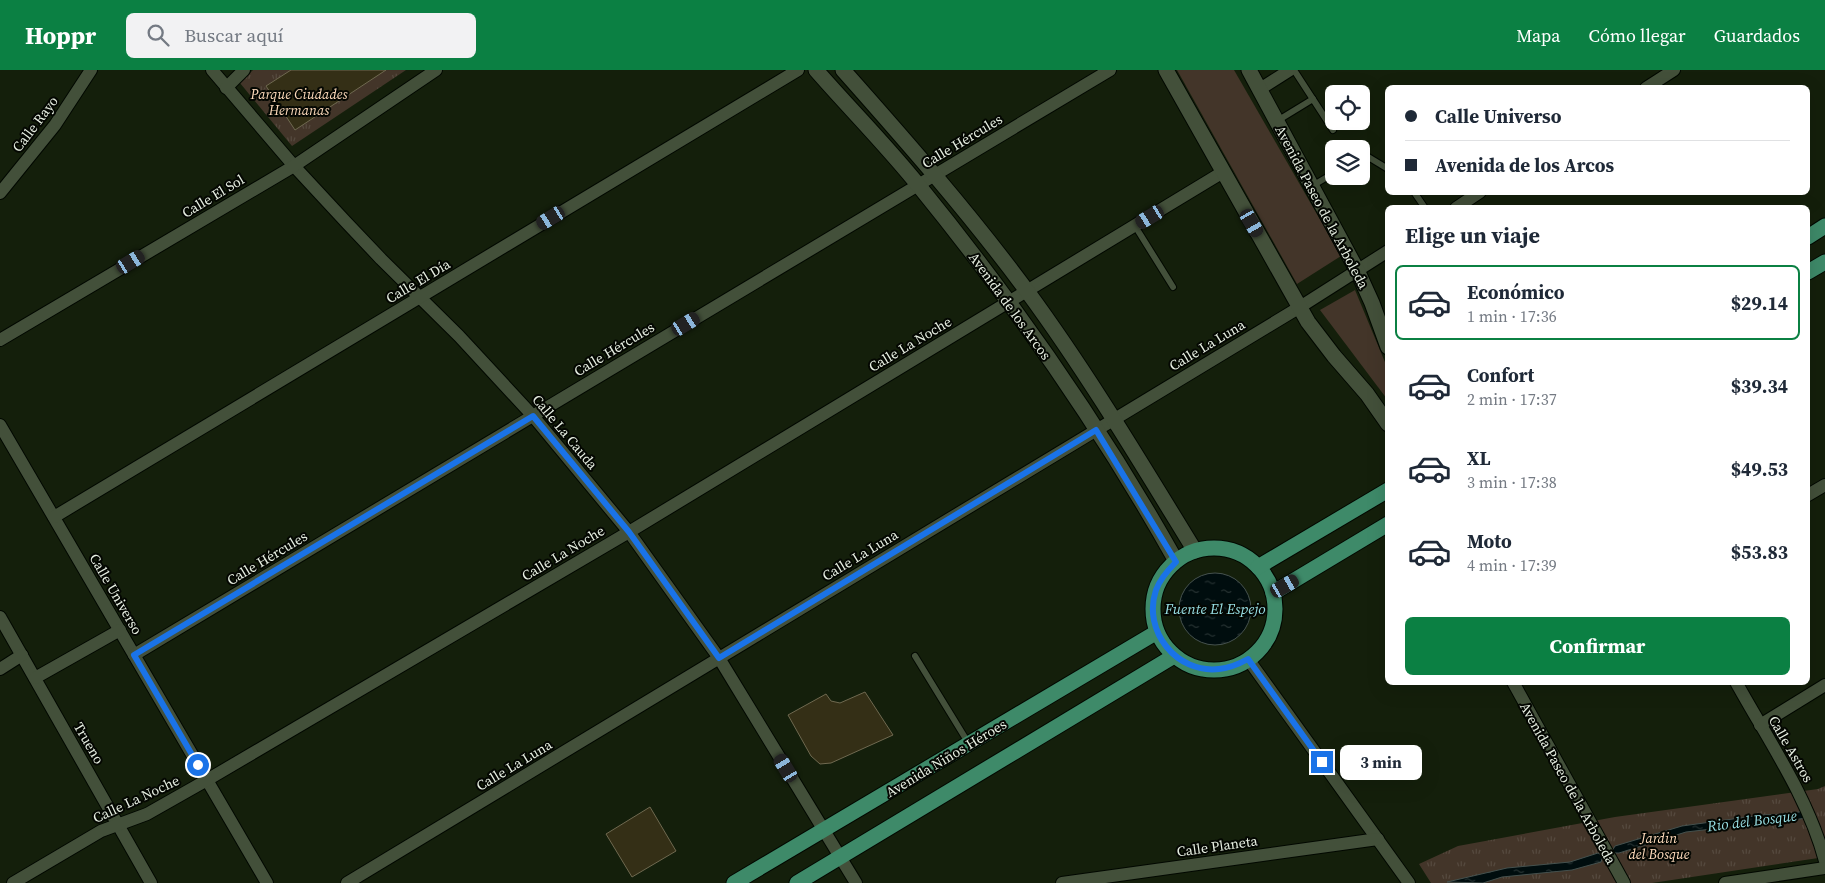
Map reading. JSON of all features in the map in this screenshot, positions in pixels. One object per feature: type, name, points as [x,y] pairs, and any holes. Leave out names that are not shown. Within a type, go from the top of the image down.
[{"type":"main road","points":[[1810,236],[1825,226]]},
{"type":"main road","points":[[1810,271],[1825,262]]},
{"type":"main road","points":[[1258,567],[1385,492]]},
{"type":"main road","points":[[1273,593],[1385,526]]},
{"type":"main road","points":[[1215,548],[1236,552],[1248,558],[1265,576],[1273,593],[1274,618],[1269,634],[1261,648],[1248,659],[1234,666],[1211,669],[1188,664],[1174,656],[1162,642],[1157,632],[1153,608],[1156,590],[1164,574],[1176,562],[1195,551],[1215,548]]},
{"type":"main road","name":"Avenida Niños Héroes","points":[[734,883],[1157,632]]},
{"type":"main road","points":[[797,883],[1174,656]]},
{"type":"street","name":"Calle Rayo","points":[[0,193],[56,125],[91,70]]},
{"type":"street","name":"Calle La Cauda","points":[[212,70],[294,166],[345,221],[459,336],[533,416],[629,532],[719,658],[839,857]]},
{"type":"street","points":[[226,88],[244,70]]},
{"type":"street","name":"Calle El Sol","points":[[0,340],[294,166],[436,70]]},
{"type":"street","name":"Calle El Día","points":[[54,517],[798,70]]},
{"type":"street","name":"Avenida de los Arcos","points":[[816,70],[918,185],[1010,302],[1096,430],[1176,562]]},
{"type":"street","name":"Avenida de los Arcos","points":[[843,70],[935,174],[1027,291],[1114,419],[1195,551]]},
{"type":"street","name":"Calle Hércules","points":[[134,655],[1110,70]]},
{"type":"street","points":[[1166,70],[1320,339],[1368,394],[1385,420]]},
{"type":"street","name":"Avenida Paseo de la Arboleda","points":[[1249,70],[1357,270],[1385,339]]},
{"type":"street","points":[[1260,89],[1290,70]]},
{"type":"street","points":[[1651,85],[1674,70]]},
{"type":"street","name":"Calle La Noche","points":[[13,883],[102,831],[154,810],[207,780],[629,532],[1224,172]]},
{"type":"street","points":[[1460,205],[1476,195]]},
{"type":"street","name":"Calle La Luna","points":[[347,883],[1300,307],[1385,253]]},
{"type":"street","name":"Calle Universo","points":[[0,425],[267,883]]},
{"type":"street","points":[[1810,494],[1825,485]]},
{"type":"street","name":"Trueno","points":[[0,617],[151,883]]},
{"type":"street","points":[[35,678],[120,630]]},
{"type":"street","points":[[0,669],[22,655]]},
{"type":"street","points":[[1248,659],[1409,883]]},
{"type":"street","name":"Avenida Paseo de la Arboleda","points":[[1515,685],[1624,883]]},
{"type":"street","name":"Calle Astros","points":[[1738,685],[1805,805],[1818,836],[1825,861]]},
{"type":"street","points":[[1760,724],[1825,685]]},
{"type":"street","name":"Calle Planeta","points":[[1062,883],[1378,839]]},
{"type":"street","points":[[839,857],[856,883]]},
{"type":"street","points":[[1725,883],[1825,868]]},
{"type":"lane","points":[[1294,70],[1325,119]]},
{"type":"lane","points":[[1277,121],[1313,99]]},
{"type":"lane","points":[[1370,158],[1385,167]]},
{"type":"lane","points":[[1311,186],[1325,177]]},
{"type":"lane","points":[[1135,226],[1173,287]]},
{"type":"lane","points":[[915,656],[970,744]]},
{"type":"green space","name":"Parque Ciudades Hermanas","points":[[253,70],[406,70],[292,146],[240,83]]},
{"type":"green space","points":[[1177,70],[1234,70],[1341,256],[1297,284]]},
{"type":"green space","points":[[1355,290],[1385,362],[1385,396],[1320,310]]},
{"type":"green space","name":"Jardin del Bosque","points":[[1825,786],[1825,857],[1652,883],[1431,883],[1419,864],[1458,846],[1615,817],[1818,789]]},
{"type":"water","name":"Fuente El Espejo","points":[[1215,573],[1229,576],[1241,583],[1248,595],[1251,609],[1248,623],[1241,635],[1229,642],[1215,645],[1201,642],[1189,635],[1182,623],[1179,609],[1182,595],[1189,583],[1201,576]]},
{"type":"water","name":"Rio del Bosque","points":[[1805,811],[1808,818],[1686,832],[1619,853],[1611,853],[1615,846],[1682,826]]},
{"type":"water","points":[[1598,853],[1603,856],[1601,862],[1572,870],[1502,877],[1483,883],[1447,882],[1507,868],[1570,862]]},
{"type":"building","points":[[291,70],[386,70],[295,130],[266,86]]},
{"type":"building","points":[[865,692],[893,735],[831,763],[820,764],[811,756],[788,715],[826,694],[831,701],[840,703]]},
{"type":"building","points":[[650,807],[676,851],[632,877],[606,834]]},
{"type":"route","points":[[198,765],[134,655],[533,416],[629,532],[719,658],[1096,430],[1176,562],[1164,574],[1156,590],[1153,608],[1154,620],[1162,642],[1174,656],[1188,664],[1203,669],[1219,670],[1234,666],[1248,659],[1322,762]]}]
